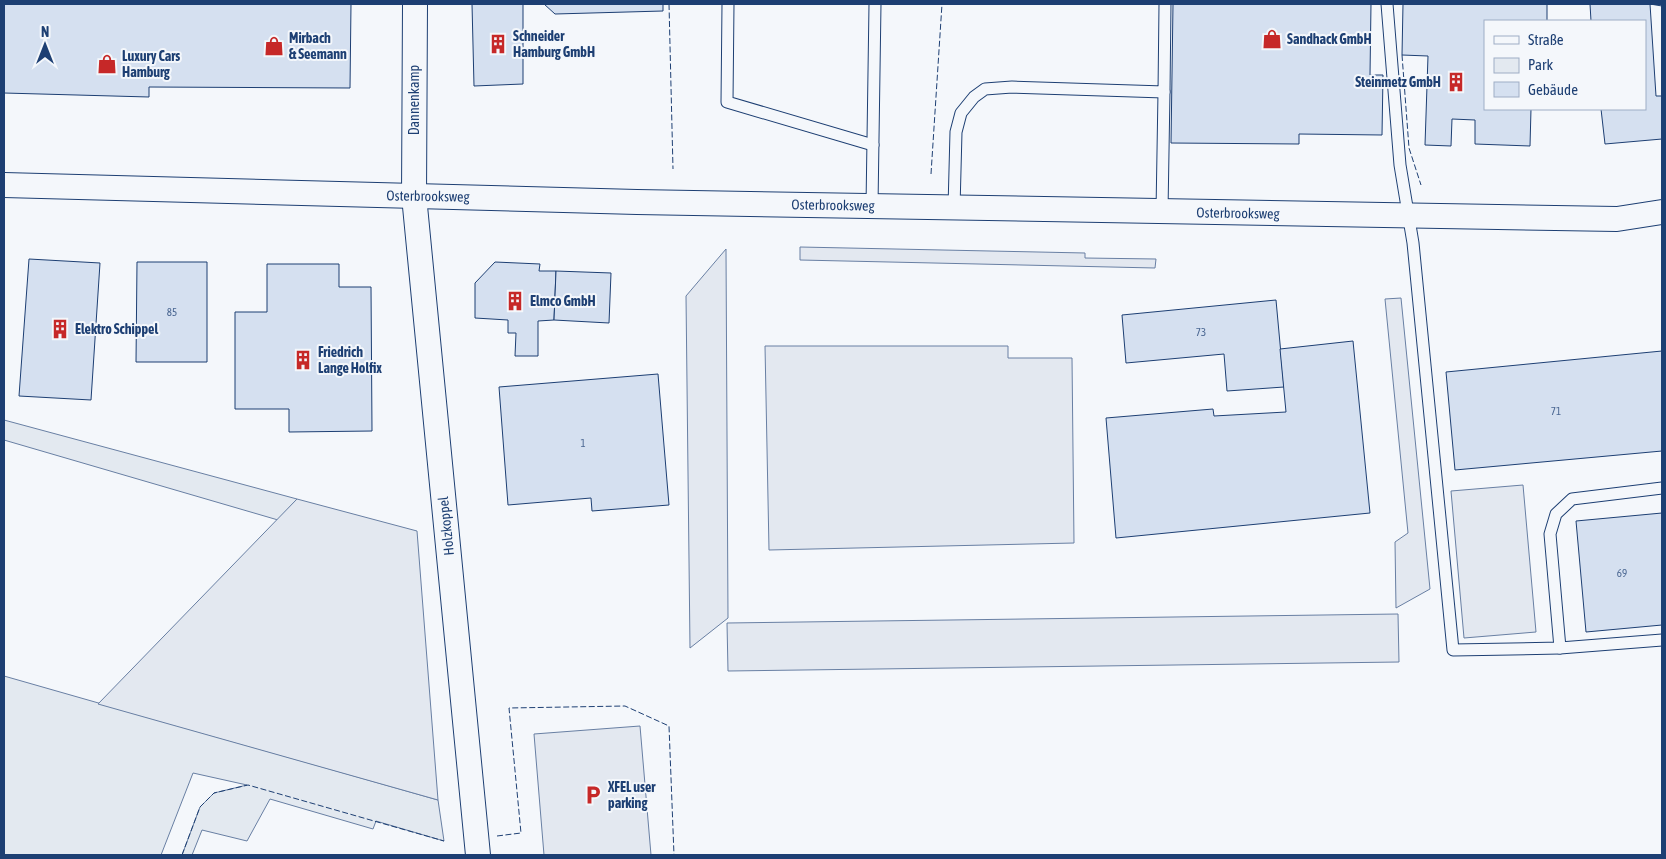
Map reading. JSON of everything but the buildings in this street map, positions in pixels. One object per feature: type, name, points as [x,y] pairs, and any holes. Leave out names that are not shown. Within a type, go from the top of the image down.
[{"type":"street","name":"Dannenkamp","points":[[414,196],[415,4]]},
{"type":"street","name":"Osterbrooksweg","points":[[4,185],[954,208],[1409,216],[1616,219],[1662,212]]},
{"type":"street","name":"Holzkoppel","points":[[414,196],[478,855]]},
{"type":"lane","points":[[728,4],[727,102],[873,145]]},
{"type":"lane","points":[[872,206],[875,4]]},
{"type":"lane","points":[[1162,211],[1165,4]]},
{"type":"lane","points":[[1387,4],[1400,165],[1409,216],[1453,650],[1560,648],[1662,640]]},
{"type":"lane","points":[[954,208],[956,132],[961,113],[974,97],[985,89],[1012,87],[1164,92]]},
{"type":"lane","points":[[1560,648],[1550,534],[1556,514],[1572,499],[1662,488]]},
{"type":"green space","points":[[4,420],[297,499],[278,520],[4,440]]},
{"type":"green space","points":[[4,676],[438,800],[444,841],[376,821],[373,829],[270,799],[247,841],[202,830],[192,855],[182,855],[200,807],[214,793],[247,785],[193,773],[161,855],[4,855]]},
{"type":"shaded area","points":[[800,247],[1085,253],[1085,258],[1156,259],[1155,268],[800,260]]},
{"type":"shaded area","points":[[726,249],[728,618],[690,648],[686,296]]},
{"type":"shaded area","points":[[1401,298],[1430,589],[1396,608],[1395,542],[1408,533],[1385,299]]},
{"type":"shaded area","points":[[765,346],[1008,346],[1008,358],[1072,358],[1074,543],[769,550]]},
{"type":"shaded area","points":[[1523,485],[1536,632],[1464,638],[1451,491]]},
{"type":"shaded area","points":[[297,499],[417,531],[438,800],[98,704]]},
{"type":"shaded area","points":[[1398,614],[1399,662],[728,671],[727,623]]},
{"type":"shaded area","name":"XFEL user parking","points":[[640,726],[651,855],[544,855],[534,734]]},
{"type":"fence","points":[[669,4],[673,169]]},
{"type":"fence","points":[[931,174],[942,4]]},
{"type":"fence","points":[[1402,55],[1409,148],[1421,185]]},
{"type":"fence","points":[[497,836],[521,833],[509,708],[625,706],[669,726],[674,855]]},
{"type":"fence","points":[[182,855],[200,807],[214,793],[248,785],[444,841]]},
{"type":"place","name":"Sandhack GmbH","points":[[1272,39]]},
{"type":"place","name":"Schneider Hamburg GmbH","points":[[498,44]]},
{"type":"place","name":"Mirbach & Seemann","points":[[274,46]]},
{"type":"place","name":"Luxury Cars Hamburg","points":[[107,64]]},
{"type":"place","name":"Steinmetz GmbH","points":[[1456,82]]},
{"type":"place","name":"Elmco GmbH","points":[[515,301]]},
{"type":"place","name":"Elektro Schippel","points":[[60,329]]},
{"type":"place","name":"Friedrich Lange Holfix","points":[[303,360]]},
{"type":"place","name":"XFEL user parking","points":[[593,795]]}]
